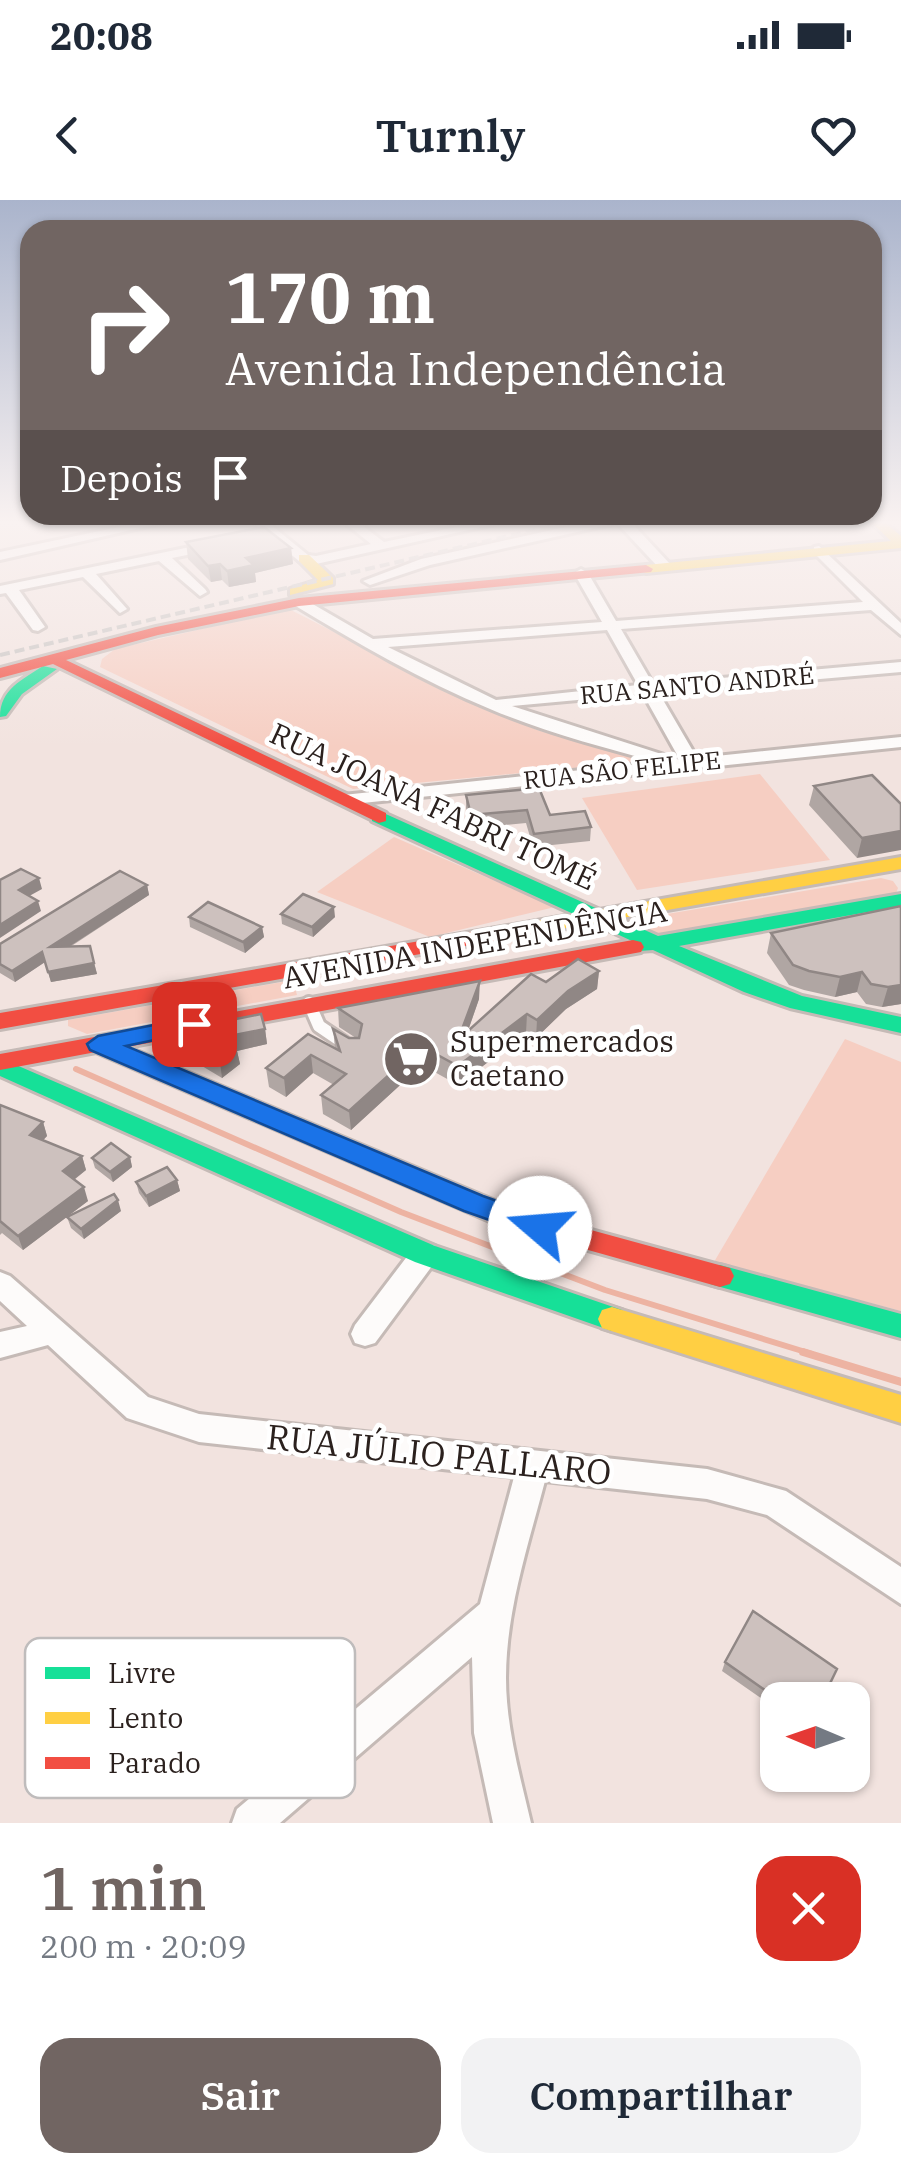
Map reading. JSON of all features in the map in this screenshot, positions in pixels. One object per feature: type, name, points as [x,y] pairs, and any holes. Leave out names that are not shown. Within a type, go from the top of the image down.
[{"type":"main road","points":[[175,627],[222,606],[271,596]]},
{"type":"main road","points":[[0,673],[175,627],[299,602],[354,596]]},
{"type":"main road","points":[[32,679],[60,674],[90,679],[83,658],[105,646]]},
{"type":"main road","points":[[0,710],[32,679],[66,658]]},
{"type":"main road","name":"RUA JOANA FABRI TOMÉ","points":[[66,658],[90,679],[343,800],[774,996],[901,1025]]},
{"type":"main road","points":[[0,692],[0,710]]},
{"type":"main road","name":"AVENIDA INDEPENDÊNCIA","points":[[0,1021],[901,862]]},
{"type":"main road","points":[[862,870],[886,874],[899,895]]},
{"type":"main road","name":"AVENIDA INDEPENDÊNCIA","points":[[0,1064],[312,1003],[660,945],[899,895]]},
{"type":"main road","points":[[515,932],[556,932],[569,940],[570,955],[560,960]]},
{"type":"main road","points":[[312,1003],[301,987],[304,977],[375,956]]},
{"type":"main road","points":[[0,1005],[508,1218],[901,1326]]},
{"type":"main road","points":[[0,1064],[424,1254],[604,1317],[901,1409]]},
{"type":"street","points":[[11,596],[38,627]]},
{"type":"street","points":[[108,596],[120,609]]},
{"type":"street","points":[[596,596],[687,763]]},
{"type":"street","points":[[866,596],[901,630]]},
{"type":"street","points":[[299,602],[370,644],[494,706],[577,735],[687,763]]},
{"type":"street","points":[[370,644],[876,605]]},
{"type":"street","name":"RUA SANTO ANDRÉ","points":[[494,706],[648,688],[901,667]]},
{"type":"street","name":"RUA SÃO FELIPE","points":[[343,800],[901,742]]},
{"type":"street","points":[[365,1334],[424,1254]]},
{"type":"street","name":"RUA JÚLIO PALLARO","points":[[0,1284],[124,1398],[154,1416],[199,1428],[707,1484],[761,1497],[788,1509],[901,1587]]},
{"type":"street","points":[[0,1345],[52,1332]]},
{"type":"street","points":[[512,1823],[494,1744],[488,1681],[490,1643],[532,1466]]},
{"type":"street","points":[[355,1734],[497,1612]]},
{"type":"street","points":[[251,1823],[280,1798]]},
{"type":"lane","points":[[312,1003],[319,1026],[355,1048]]},
{"type":"shaded area","points":[[289,609],[469,701],[537,730],[647,761],[353,789],[100,667],[102,659],[115,649]]},
{"type":"shaded area","points":[[760,774],[830,860],[637,890],[582,798]]},
{"type":"shaded area","points":[[394,837],[555,907],[430,937],[317,892]]},
{"type":"shaded area","points":[[881,878],[893,881],[898,888],[894,898],[657,939],[637,928],[655,916]]},
{"type":"shaded area","points":[[293,980],[297,995],[87,1034],[68,1026],[68,1020]]},
{"type":"shaded area","points":[[845,1039],[901,1062],[901,1311],[714,1262]]},
{"type":"building","points":[[872,775],[901,804],[901,831],[862,838],[814,786]]},
{"type":"building","points":[[539,788],[550,815],[585,811],[591,827],[534,834],[527,810],[471,815],[466,795]]},
{"type":"building","points":[[21,869],[39,878],[19,890],[38,901],[0,925],[0,880]]},
{"type":"building","points":[[120,871],[147,885],[50,947],[90,946],[94,963],[48,972],[42,952],[12,971],[0,964],[0,944]]},
{"type":"building","points":[[303,894],[334,907],[312,927],[281,914]]},
{"type":"building","points":[[208,902],[262,927],[243,942],[189,917]]},
{"type":"building","points":[[901,906],[901,985],[871,984],[862,972],[840,977],[793,965],[771,933]]},
{"type":"building","points":[[578,959],[599,971],[568,991],[537,1020],[527,1014],[458,1066],[421,1046],[349,1111],[321,1095],[346,1074],[311,1055],[284,1078],[266,1068],[308,1034],[340,1051],[333,1029],[349,1038],[359,1038],[362,1024],[338,1008],[480,981],[458,1040],[531,974],[546,982]]},
{"type":"building","points":[[261,1014],[265,1029],[219,1038],[237,1048],[220,1062],[189,1045],[186,1029]]},
{"type":"building","points":[[0,1105],[43,1122],[30,1135],[82,1156],[63,1171],[84,1187],[18,1236],[0,1221]]},
{"type":"building","points":[[111,1143],[130,1157],[110,1172],[92,1158]]},
{"type":"building","points":[[167,1167],[177,1180],[146,1196],[136,1182]]},
{"type":"building","points":[[114,1194],[118,1200],[81,1229],[67,1217]]},
{"type":"building","points":[[753,1611],[837,1669],[831,1682],[760,1682],[760,1687],[725,1662]]},
{"type":"waterway","points":[[76,1069],[401,1212],[605,1290],[812,1354]]},
{"type":"waterway","points":[[803,1352],[901,1382]]},
{"type":"railway","points":[[0,655],[253,596]]},
{"type":"traffic: fast","points":[[0,712],[16,691],[49,669]]},
{"type":"traffic: fast","points":[[379,817],[752,987],[798,1003],[901,1025]]},
{"type":"traffic: fast","points":[[633,947],[901,900]]},
{"type":"traffic: fast","points":[[0,1066],[425,1254],[612,1319]]},
{"type":"traffic: fast","points":[[720,1276],[901,1326]]},
{"type":"traffic: slow","points":[[531,928],[901,863]]},
{"type":"traffic: slow","points":[[612,1319],[901,1409]]},
{"type":"traffic: jam","points":[[0,673],[156,631],[299,602],[365,596]]},
{"type":"traffic: jam","points":[[60,663],[379,817]]},
{"type":"traffic: jam","points":[[0,1021],[531,928]]},
{"type":"traffic: jam","points":[[0,1062],[633,947]]},
{"type":"traffic: jam","points":[[98,1044],[508,1218],[720,1276]]},
{"type":"place","name":"Supermercados Caetano","points":[[411,1059]]},
{"type":"route","points":[[194,1024],[98,1044],[474,1204],[540,1228]]}]
